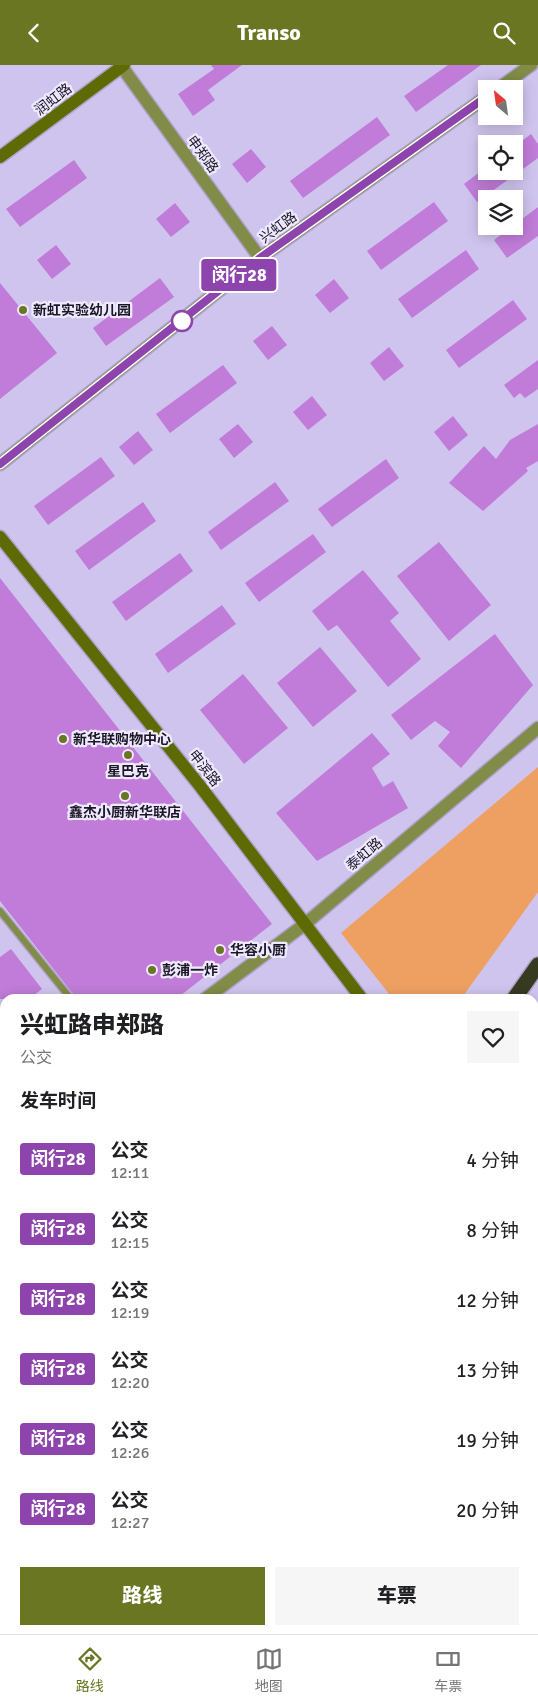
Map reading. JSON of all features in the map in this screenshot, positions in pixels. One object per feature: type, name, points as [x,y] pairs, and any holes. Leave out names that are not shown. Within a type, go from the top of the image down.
[{"type":"highway","points":[[517,994],[538,964]]},
{"type":"main road","name":"润虹路","points":[[0,157],[123,66]]},
{"type":"main road","name":"申滨路","points":[[0,537],[194,778],[358,994]]},
{"type":"street","points":[[510,80],[531,65]]},
{"type":"street","name":"申郑路","points":[[123,66],[260,258]]},
{"type":"street","name":"兴虹路","points":[[0,464],[260,258],[478,103]]},
{"type":"street","name":"泰虹路","points":[[212,994],[305,924],[538,728]]},
{"type":"lane","points":[[0,911],[67,994]]},
{"type":"shaded area","points":[[538,767],[538,892],[465,994],[389,994],[341,933]]},
{"type":"building","points":[[211,65],[242,65],[208,90],[215,100],[193,116],[178,94],[214,69]]},
{"type":"building","points":[[448,65],[481,65],[416,112],[404,96]]},
{"type":"building","points":[[377,117],[390,135],[303,198],[290,181]]},
{"type":"building","points":[[531,134],[538,144],[538,158],[523,169],[523,140]]},
{"type":"building","points":[[251,149],[266,167],[247,183],[232,164]]},
{"type":"building","points":[[74,160],[87,178],[20,227],[6,209]]},
{"type":"building","points":[[478,173],[478,180],[508,180],[494,190],[478,190],[477,202],[464,184]]},
{"type":"building","points":[[434,202],[448,221],[381,270],[367,251]]},
{"type":"building","points":[[175,203],[190,222],[171,237],[156,219]]},
{"type":"building","points":[[538,207],[538,236],[507,258],[494,240],[501,235],[523,235],[523,218]]},
{"type":"building","points":[[56,245],[71,264],[52,279],[37,260]]},
{"type":"building","points":[[466,250],[479,269],[412,318],[398,299]]},
{"type":"building","points":[[160,278],[174,297],[106,346],[93,328]]},
{"type":"building","points":[[334,279],[349,298],[330,313],[315,295]]},
{"type":"building","points":[[0,283],[57,353],[0,399]]},
{"type":"building","points":[[513,300],[527,319],[459,368],[446,350]]},
{"type":"building","points":[[272,326],[287,345],[268,360],[253,341]]},
{"type":"building","points":[[389,347],[404,366],[384,381],[370,363]]},
{"type":"building","points":[[538,360],[538,389],[525,398],[520,393],[514,398],[504,385]]},
{"type":"building","points":[[223,365],[237,383],[170,433],[156,414]]},
{"type":"building","points":[[312,396],[327,415],[308,430],[293,412]]},
{"type":"building","points":[[453,416],[468,435],[449,451],[434,432]]},
{"type":"building","points":[[238,424],[253,442],[234,458],[219,439]]},
{"type":"building","points":[[538,424],[538,461],[526,468],[528,471],[483,511],[449,483],[484,446],[496,459],[510,440]]},
{"type":"building","points":[[138,431],[153,450],[134,465],[119,447]]},
{"type":"building","points":[[101,457],[115,476],[48,525],[34,506]]},
{"type":"building","points":[[386,459],[399,478],[332,527],[318,509]]},
{"type":"building","points":[[275,482],[289,501],[221,550],[208,532]]},
{"type":"building","points":[[143,502],[156,521],[89,570],[75,551]]},
{"type":"building","points":[[313,534],[326,552],[259,602],[245,583]]},
{"type":"building","points":[[439,542],[491,605],[449,641],[397,576]]},
{"type":"building","points":[[180,553],[193,571],[126,621],[112,602]]},
{"type":"building","points":[[363,570],[399,613],[390,621],[421,659],[388,687],[337,625],[328,631],[312,611]]},
{"type":"building","name":"新华联购物中心","points":[[0,578],[272,924],[182,994],[73,994],[0,901]]},
{"type":"building","points":[[222,605],[236,624],[168,673],[155,654]]},
{"type":"building","points":[[495,634],[533,685],[461,768],[438,746],[450,732],[435,721],[411,740],[391,715]]},
{"type":"building","points":[[320,647],[357,691],[313,727],[277,683]]},
{"type":"building","points":[[243,674],[288,728],[244,764],[200,710]]},
{"type":"building","points":[[372,733],[390,754],[372,768],[383,787],[393,781],[408,808],[317,861],[276,813]]},
{"type":"building","points":[[11,949],[42,989],[36,994],[0,994],[0,957]]},
{"type":"bus line","name":"闵行28","points":[[0,464],[183,321],[260,258],[478,103]]},
{"type":"place","name":"新虹实验幼儿园","points":[[23,310]]},
{"type":"place","name":"新华联购物中心","points":[[63,739]]},
{"type":"place","name":"星巴克","points":[[128,755]]},
{"type":"place","name":"鑫杰小厨新华联店","points":[[125,796]]},
{"type":"place","name":"华容小厨","points":[[220,950]]},
{"type":"place","name":"彭浦一炸","points":[[152,970]]}]
